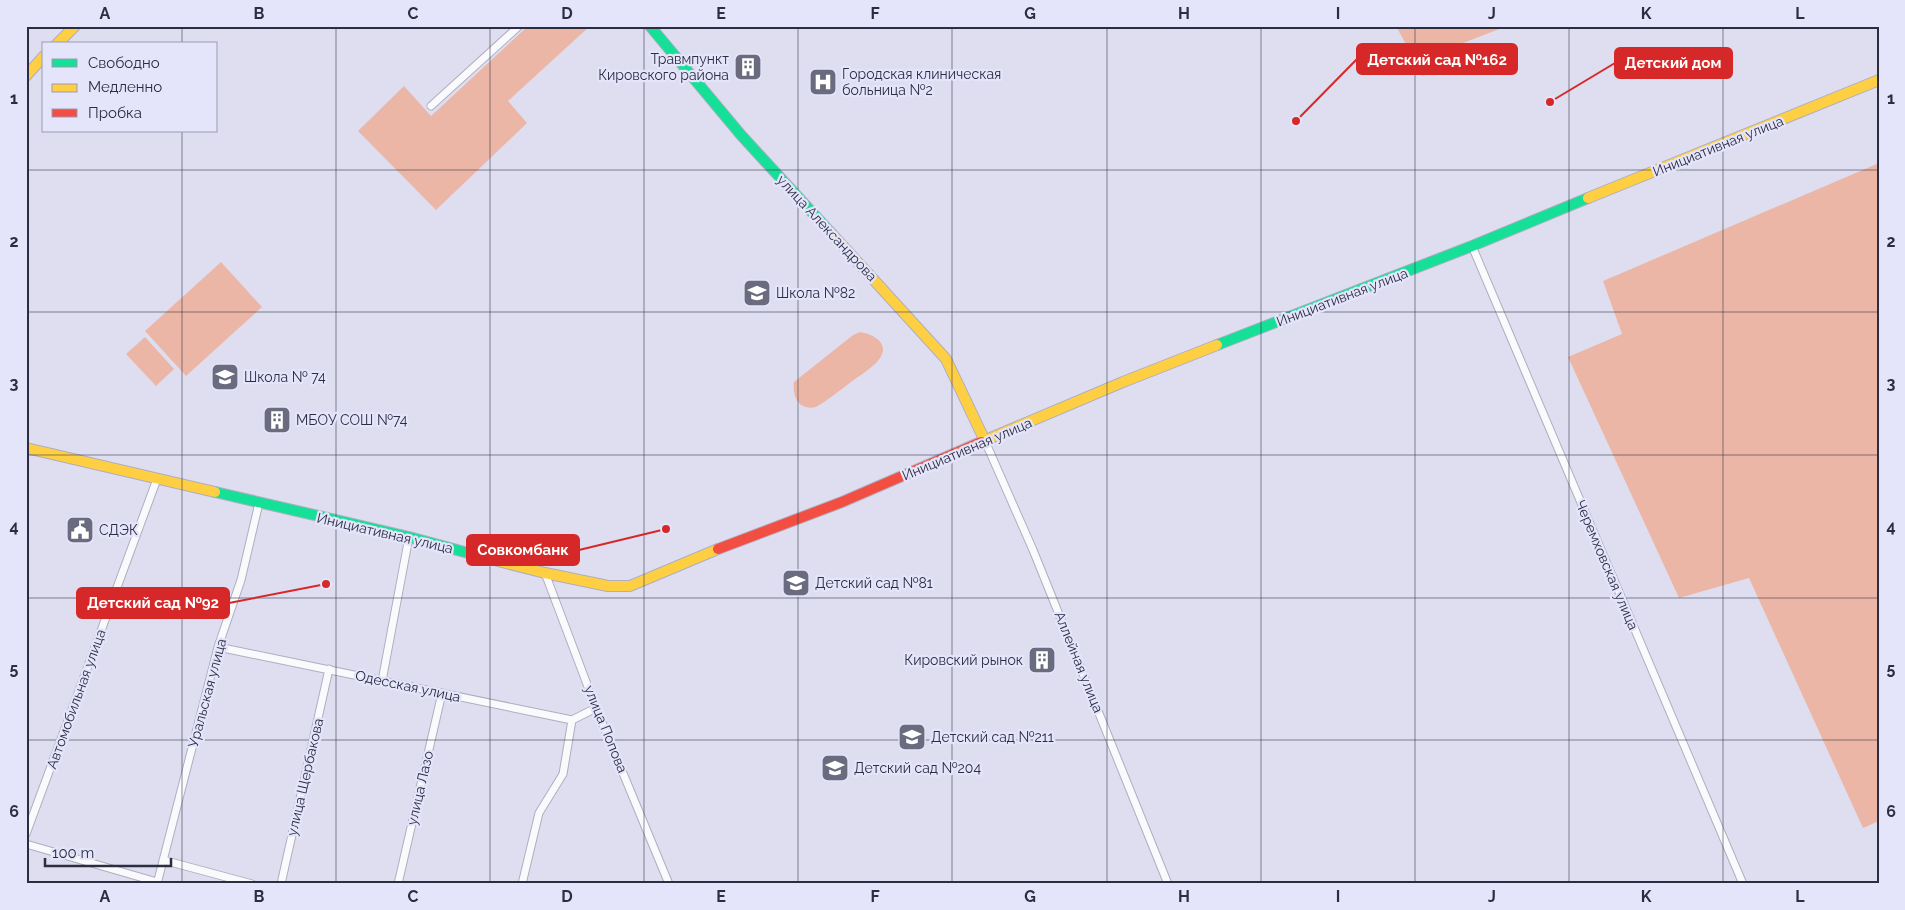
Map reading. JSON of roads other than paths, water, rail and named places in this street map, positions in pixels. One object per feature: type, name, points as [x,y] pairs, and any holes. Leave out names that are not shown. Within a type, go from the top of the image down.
[{"type":"main road","points":[[59,42],[75,26]]},
{"type":"main road","name":"улица Александрова","points":[[650,26],[742,135],[946,359],[985,441]]},
{"type":"main road","points":[[26,76],[42,58]]},
{"type":"main road","name":"Инициативная улица","points":[[26,448],[409,537],[545,573],[608,586],[630,586],[736,541],[842,502],[1123,382],[1472,246],[1879,80]]},
{"type":"street","points":[[431,106],[519,26]]},
{"type":"street","name":"Черемховская улица","points":[[1472,246],[1743,884]]},
{"type":"street","name":"Аллейная улица","points":[[985,441],[1036,558],[1168,884]]},
{"type":"street","name":"Автомобильная улица","points":[[26,834],[157,479]]},
{"type":"street","name":"Уральская улица","points":[[157,883],[218,647],[241,580],[259,503]]},
{"type":"street","points":[[382,681],[409,537]]},
{"type":"street","name":"улица Попова","points":[[545,573],[596,708],[669,884]]},
{"type":"street","name":"Одесская улица","points":[[218,647],[572,720]]},
{"type":"street","name":"улица Щербакова","points":[[281,884],[329,669]]},
{"type":"street","name":"улица Лазо","points":[[398,884],[442,693]]},
{"type":"street","points":[[522,884],[538,813],[563,774],[572,720],[596,708]]},
{"type":"street","points":[[26,844],[157,883]]},
{"type":"street","points":[[163,860],[252,884]]},
{"type":"place","name":"Травмпункт Кировского района","points":[[748,67]]},
{"type":"place","name":"Городская клиническая больница №2","points":[[823,82]]},
{"type":"place","name":"Детский дом","points":[[1550,102]]},
{"type":"place","name":"Детский сад №162","points":[[1296,121]]},
{"type":"place","name":"Школа №82","points":[[757,293]]},
{"type":"place","name":"Школа № 74","points":[[225,377]]},
{"type":"place","name":"МБОУ СОШ №74","points":[[277,420]]},
{"type":"place","name":"Совкомбанк","points":[[666,529]]},
{"type":"place","name":"СДЭК","points":[[80,530]]},
{"type":"place","name":"Детский сад №81","points":[[796,583]]},
{"type":"place","name":"Детский сад №92","points":[[326,584]]},
{"type":"place","name":"Кировский рынок","points":[[1042,660]]},
{"type":"place","name":"Детский сад №211","points":[[912,737]]},
{"type":"place","name":"Детский сад №204","points":[[835,768]]}]
